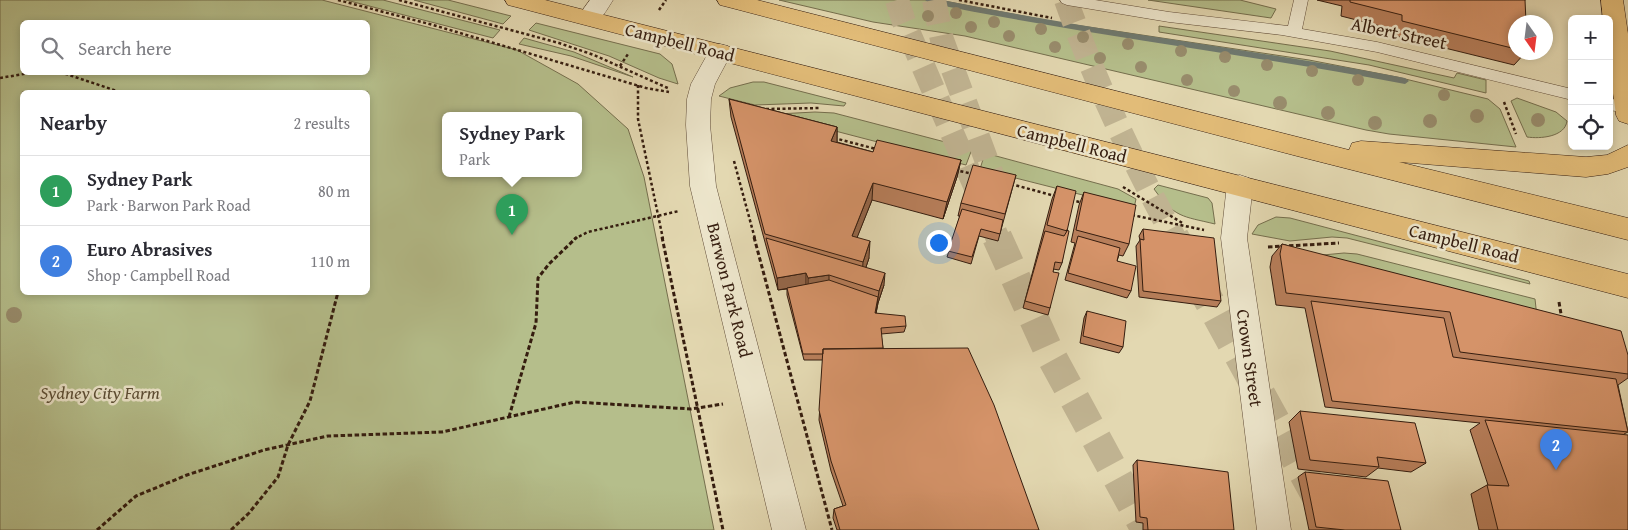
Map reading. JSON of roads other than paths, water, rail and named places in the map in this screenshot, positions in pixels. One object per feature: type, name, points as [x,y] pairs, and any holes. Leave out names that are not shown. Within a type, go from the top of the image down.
[{"type":"main road","name":"Campbell Road","points":[[516,0],[595,9],[720,52],[1628,286]]},
{"type":"main road","points":[[728,0],[1297,147],[1628,229]]},
{"type":"main road","points":[[1612,0],[1621,109]]},
{"type":"main road","points":[[1297,147],[1418,153],[1586,167],[1614,163],[1628,155]]},
{"type":"street","name":"Barwon Park Road","points":[[720,52],[703,84],[699,99],[698,125],[705,195],[758,399],[789,530]]},
{"type":"street","name":"Crown Street","points":[[1240,185],[1234,238],[1274,530]]},
{"type":"lane","name":"Albert Street","points":[[1067,0],[1169,18],[1294,32],[1377,47],[1568,94]]},
{"type":"lane","points":[[1294,32],[1301,0]]},
{"type":"waterway","points":[[929,0],[988,12],[1405,81]]},
{"type":"tunnel","points":[[897,0],[904,22],[998,239]]},
{"type":"tunnel","points":[[934,0],[942,40],[1002,202]]},
{"type":"tunnel","points":[[1066,0],[1089,61],[1116,121],[1144,181],[1175,239]]},
{"type":"tunnel","points":[[997,237],[1049,352],[1146,530]]},
{"type":"tunnel","points":[[1174,237],[1335,530]]},
{"type":"place","name":"Sydney Park","points":[[512,235]]},
{"type":"place","name":"Euro Abrasives","points":[[1556,470]]},
{"type":"park label","name":"Sydney City Farm","points":[[100,392]]}]
